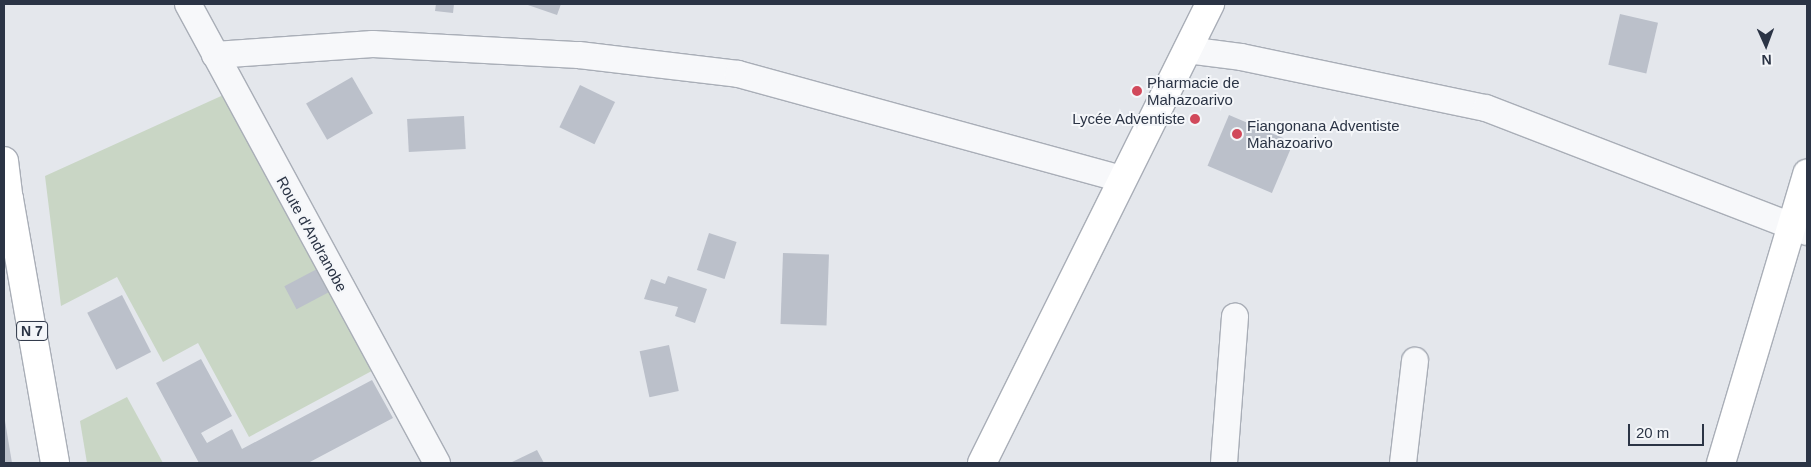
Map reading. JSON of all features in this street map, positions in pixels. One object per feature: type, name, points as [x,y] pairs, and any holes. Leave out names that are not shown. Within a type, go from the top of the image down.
[{"type":"main road","points":[[982,463],[1210,4]]},
{"type":"main road","points":[[4,161],[6,195]]},
{"type":"main road","points":[[1721,463],[1800,229],[1807,174]]},
{"type":"main road","name":"N 7","points":[[6,195],[55,463]]},
{"type":"street","name":"Route d'Andranobe","points":[[188,4],[437,463]]},
{"type":"street","points":[[215,55],[373,44],[579,54],[738,74],[1122,179]]},
{"type":"street","points":[[1187,50],[1251,59],[1486,108],[1800,229]]},
{"type":"street","points":[[1224,463],[1236,316]]},
{"type":"street","points":[[1403,463],[1415,361]]},
{"type":"green space","points":[[230,92],[381,366],[249,437],[198,343],[163,362],[117,277],[61,306],[45,176]]},
{"type":"green space","points":[[127,397],[163,463],[87,463],[80,421]]},
{"type":"building","points":[[436,4],[454,4],[453,13],[435,11]]},
{"type":"building","points":[[525,4],[561,4],[557,15]]},
{"type":"building","points":[[1620,14],[1658,23],[1646,73],[1608,65]]},
{"type":"building","points":[[352,77],[373,113],[327,140],[306,104]]},
{"type":"building","points":[[580,85],[615,102],[594,144],[559,127]]},
{"type":"building","points":[[1229,115],[1293,142],[1272,193],[1208,166]]},
{"type":"building","points":[[464,116],[466,149],[409,152],[407,119]]},
{"type":"building","points":[[709,233],[737,242],[725,279],[697,270]]},
{"type":"building","points":[[783,253],[829,255],[826,326],[781,324]]},
{"type":"building","points":[[317,269],[329,292],[297,309],[284,286]]},
{"type":"building","points":[[668,276],[707,289],[695,323],[675,316],[678,307],[644,299],[651,279],[665,284]]},
{"type":"building","points":[[122,295],[151,352],[116,370],[87,313]]},
{"type":"building","points":[[669,345],[679,391],[649,397],[640,351]]},
{"type":"building","points":[[201,359],[232,416],[201,433],[207,443],[232,429],[242,449],[372,380],[393,418],[308,463],[199,463],[156,383]]},
{"type":"building","points":[[5,421],[12,463],[4,463]]},
{"type":"building","points":[[537,450],[544,463],[510,463]]},
{"type":"place","name":"Pharmacie de Mahazoarivo","points":[[1137,91]]},
{"type":"place","name":"Lycée Adventiste","points":[[1195,119]]},
{"type":"place","name":"Fiangonana Adventiste Mahazoarivo","points":[[1237,134]]}]
